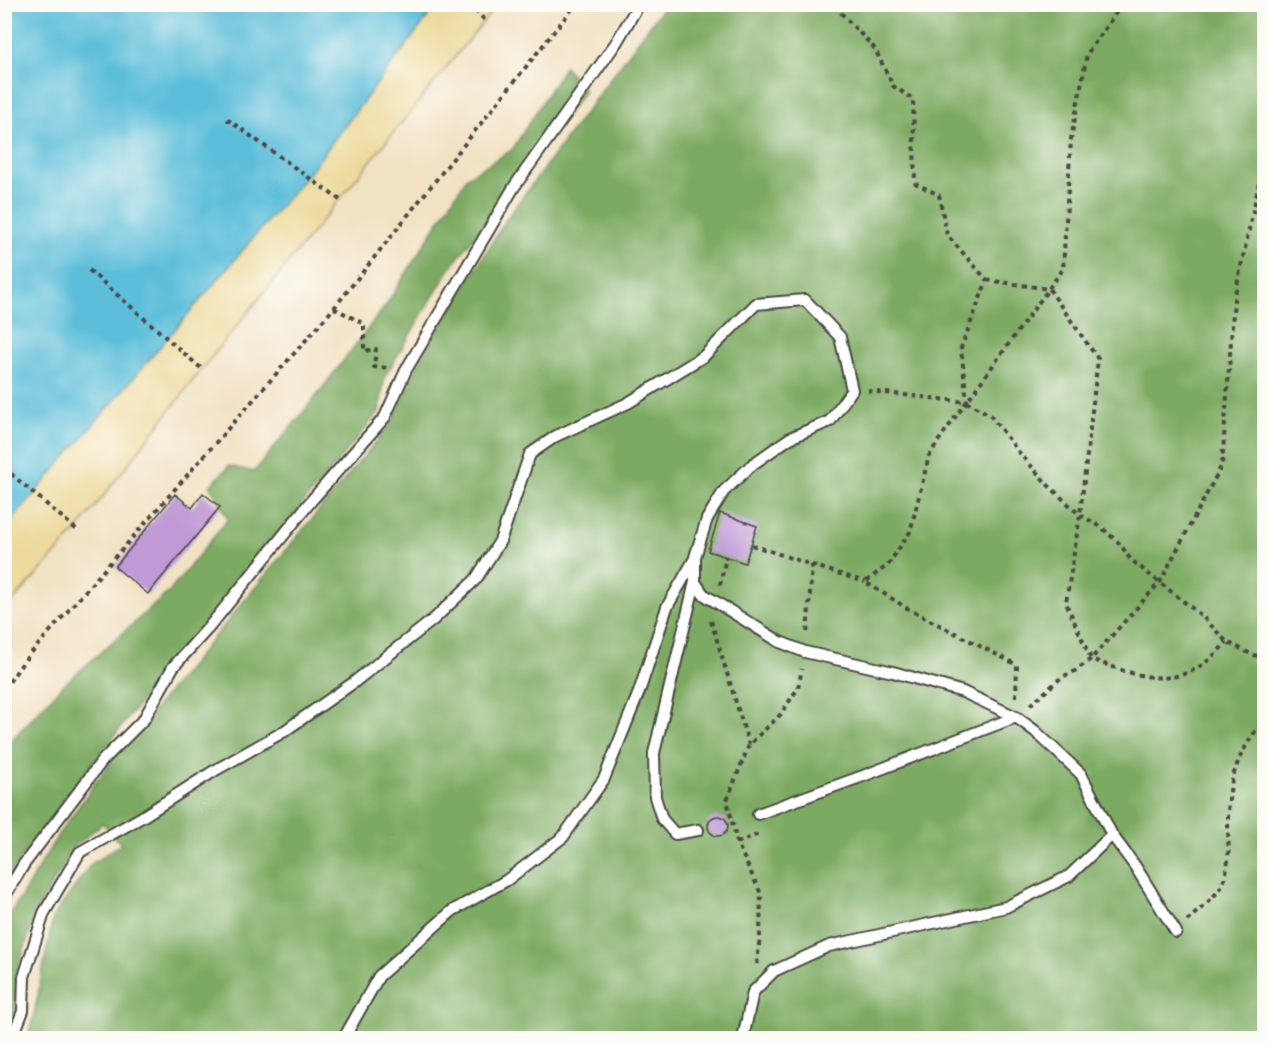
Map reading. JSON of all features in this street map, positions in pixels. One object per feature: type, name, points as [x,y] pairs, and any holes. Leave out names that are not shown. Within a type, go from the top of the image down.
[{"type":"lane","points":[[4,897],[24,864],[102,761],[144,718],[173,667],[210,626],[311,501],[385,417],[406,370],[514,187],[616,43],[639,4]]},
{"type":"lane","points":[[9,1038],[13,1036],[23,1011],[24,977],[44,913],[80,852],[283,732],[353,683],[434,620],[476,579],[500,541],[530,454],[556,436],[628,403],[704,356],[756,304],[805,300],[840,337],[852,390],[830,421],[790,438],[753,464],[724,491],[707,519],[695,557],[667,607],[639,692],[604,779],[563,837],[507,880],[452,911],[379,976],[344,1038]]},
{"type":"lane","points":[[695,557],[695,582],[654,753],[655,796],[662,819],[675,834],[698,830]]},
{"type":"lane","points":[[695,582],[703,594],[780,642],[806,652],[893,672],[963,692],[1016,717],[1035,731],[1081,774],[1112,835],[1135,866],[1176,932]]},
{"type":"lane","points":[[758,814],[1016,717]]},
{"type":"lane","points":[[743,1038],[753,992],[774,971],[829,946],[1006,907],[1070,876],[1112,835]]},
{"type":"path","points":[[468,4],[485,20]]},
{"type":"path","points":[[4,689],[24,661],[334,308],[576,4]]},
{"type":"path","points":[[840,4],[841,12],[875,50],[893,86],[913,99],[915,183],[939,195],[947,236],[987,280],[1049,289],[1098,359],[1080,515],[1066,603],[1091,659],[1139,676],[1173,678],[1205,663],[1227,642]]},
{"type":"path","points":[[865,582],[888,565],[910,532],[929,456],[941,436],[1063,269],[1071,139],[1087,54],[1122,4]]},
{"type":"path","points":[[227,119],[340,200]]},
{"type":"path","points":[[1016,717],[1062,677],[1091,659],[1160,582],[1222,465],[1234,299],[1264,160]]},
{"type":"path","points":[[89,270],[202,369]]},
{"type":"path","points":[[967,402],[961,348],[987,280]]},
{"type":"path","points":[[334,308],[364,324],[364,351],[376,349],[374,367],[406,370]]},
{"type":"path","points":[[852,390],[967,402],[990,415],[1040,476],[1080,515],[1101,527],[1121,545],[1130,559],[1202,616],[1227,642],[1253,655],[1264,657]]},
{"type":"path","points":[[4,468],[77,530]]},
{"type":"path","points":[[717,603],[726,557]]},
{"type":"path","points":[[812,565],[865,582],[910,610],[1017,665],[1016,717]]},
{"type":"path","points":[[703,594],[749,745]]},
{"type":"path","points":[[1176,932],[1222,886],[1230,847],[1228,820],[1234,771],[1245,744],[1264,719]]},
{"type":"path","points":[[727,800],[737,843],[761,894],[760,935],[753,992]]},
{"type":"green space","points":[[665,5],[1264,5],[1264,1038],[27,1038],[34,1015],[53,917],[91,864],[121,844],[103,823],[75,846],[37,910],[16,975],[16,1011],[5,1025],[5,921],[58,835],[109,764],[393,421],[423,354],[507,218]]},
{"type":"green space","points":[[565,66],[584,91],[449,270],[385,376],[379,412],[168,666],[19,860],[5,884],[5,747],[59,689],[170,591],[228,519],[210,486],[229,466],[254,472],[318,394],[386,305],[467,177],[512,150]]},
{"type":"sand","points":[[437,5],[497,5],[202,369],[77,530],[5,610],[5,528],[308,174]]},
{"type":"water","points":[[5,4],[437,5],[308,174],[5,528]]},
{"type":"building","points":[[203,493],[220,507],[148,594],[115,567],[175,494],[192,508]]},
{"type":"building","points":[[720,513],[757,526],[745,563],[708,551]]},
{"type":"building","points":[[714,816],[722,816],[728,822],[728,830],[722,836],[714,836],[708,830],[708,822]]}]
